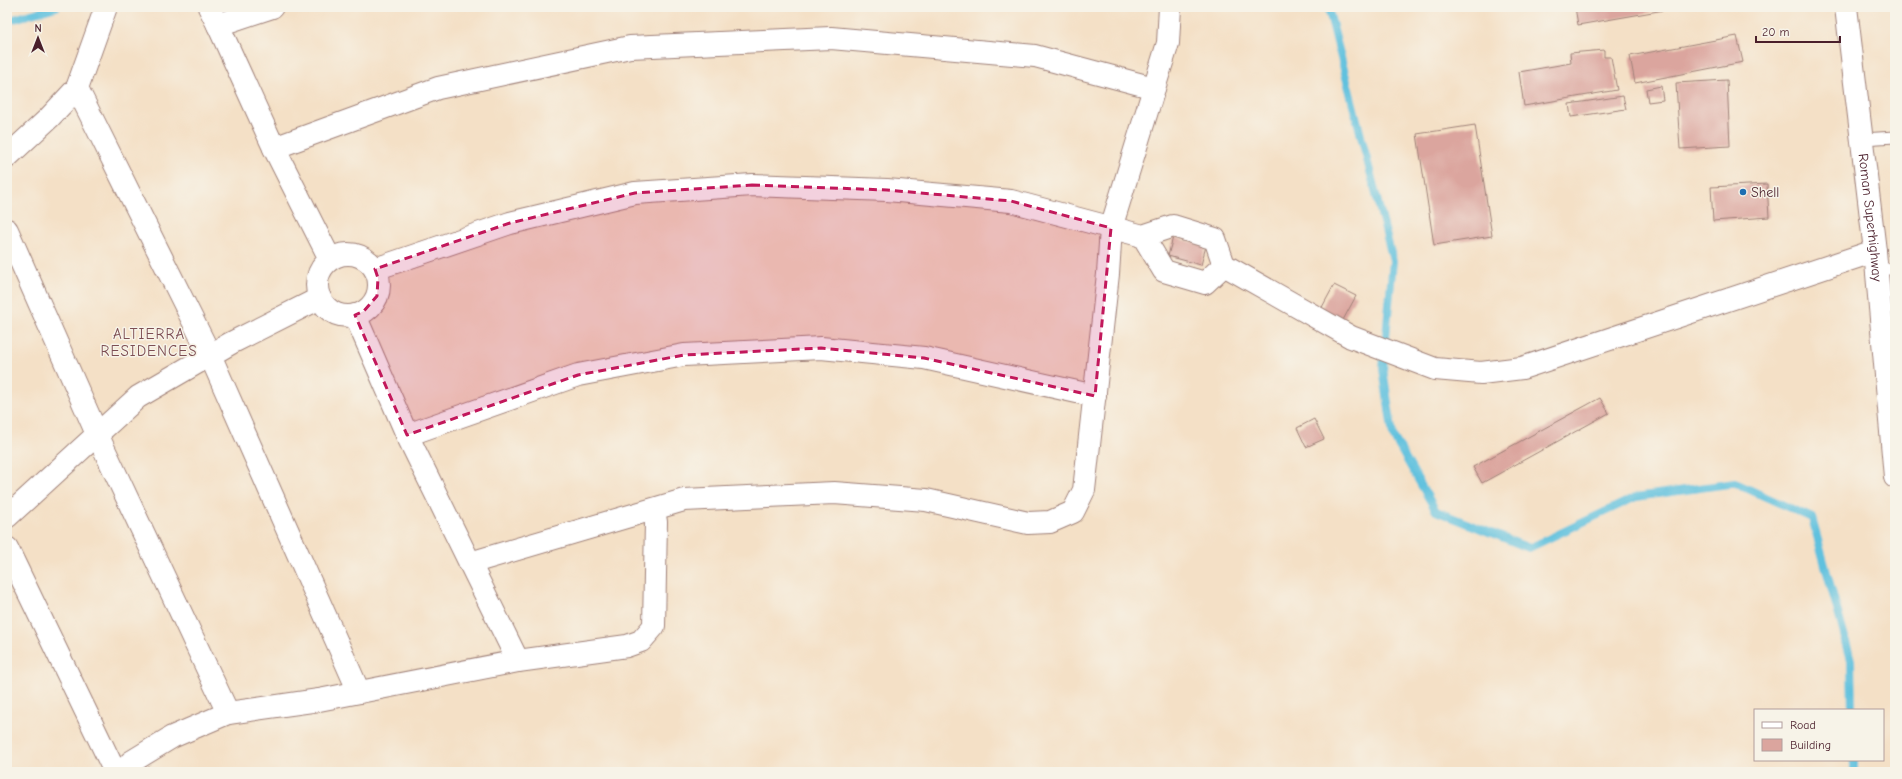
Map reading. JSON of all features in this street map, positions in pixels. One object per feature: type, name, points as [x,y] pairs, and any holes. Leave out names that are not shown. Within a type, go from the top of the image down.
[{"type":"street","points":[[7,157],[49,118],[77,88],[106,7]]},
{"type":"street","points":[[272,7],[214,16],[274,148],[330,259]]},
{"type":"street","points":[[470,563],[684,500],[834,493],[926,500],[1028,523],[1050,522],[1073,512],[1084,490],[1095,396],[1111,228],[1168,43],[1170,7]]},
{"type":"street","name":"Roman Superhighway","points":[[1846,7],[1862,139],[1882,263],[1890,361],[1895,477]]},
{"type":"street","points":[[274,148],[438,88],[630,47],[832,38],[1035,56],[1154,88]]},
{"type":"street","points":[[77,88],[210,355],[358,692]]},
{"type":"street","points":[[375,269],[510,223],[634,194],[752,185],[887,190],[1011,201],[1143,236],[1174,226],[1215,239],[1224,265],[1351,337],[1436,369],[1481,373],[1522,368],[1882,263]]},
{"type":"street","points":[[7,230],[97,434],[228,713]]},
{"type":"street","points":[[1143,236],[1164,271],[1205,283],[1224,265]]},
{"type":"street","points":[[350,254],[359,256],[375,269],[378,278],[377,296],[372,304],[364,311],[355,315],[344,316],[335,313],[326,307],[320,298],[317,281],[319,273],[330,259],[340,255],[350,254]]},
{"type":"street","points":[[7,517],[138,397],[210,355],[320,298]]},
{"type":"street","points":[[355,315],[407,435],[518,661]]},
{"type":"street","points":[[407,435],[578,375],[684,354],[821,348],[924,358],[1095,396]]},
{"type":"street","points":[[122,772],[131,762],[172,737],[228,713],[358,692],[518,661],[627,646],[641,641],[654,626],[656,522],[654,510]]},
{"type":"street","points":[[7,548],[115,772]]},
{"type":"lane","points":[[1862,139],[1895,137]]},
{"type":"highlighted area","points":[[752,185],[887,190],[1011,201],[1111,228],[1095,396],[924,358],[821,348],[684,355],[578,375],[407,435],[355,315],[364,311],[377,296],[378,278],[375,269],[510,223],[635,193]]},
{"type":"building","points":[[1575,7],[1663,7],[1664,10],[1578,25]]},
{"type":"building","points":[[1737,36],[1743,62],[1635,83],[1630,56]]},
{"type":"building","points":[[1604,50],[1604,57],[1611,57],[1617,90],[1524,106],[1519,72],[1571,63],[1570,53]]},
{"type":"building","points":[[1727,80],[1730,146],[1680,149],[1676,83]]},
{"type":"building","points":[[1661,86],[1663,100],[1648,102],[1646,89]]},
{"type":"building","points":[[1623,96],[1626,109],[1571,117],[1569,104]]},
{"type":"building","points":[[1475,125],[1492,236],[1434,245],[1417,134]]},
{"type":"building","points":[[1767,184],[1769,217],[1713,221],[1711,187]]},
{"type":"building","points":[[1173,237],[1206,246],[1201,265],[1168,256]]},
{"type":"building","points":[[1334,285],[1356,296],[1342,322],[1320,311]]},
{"type":"building","points":[[1600,398],[1609,413],[1482,483],[1473,467]]},
{"type":"building","points":[[1314,419],[1324,439],[1306,447],[1297,428]]},
{"type":"waterway","points":[[7,21],[56,7]]},
{"type":"waterway","points":[[1328,7],[1393,261],[1383,369],[1393,436],[1436,511],[1529,548],[1636,497],[1735,483],[1812,518],[1851,660],[1852,709]]},
{"type":"waterway","points":[[1854,761],[1854,772]]},
{"type":"place","name":"Shell","points":[[1743,192]]},
{"type":"district","name":"ALTIERRA RESIDENCES","points":[[149,342]]}]
